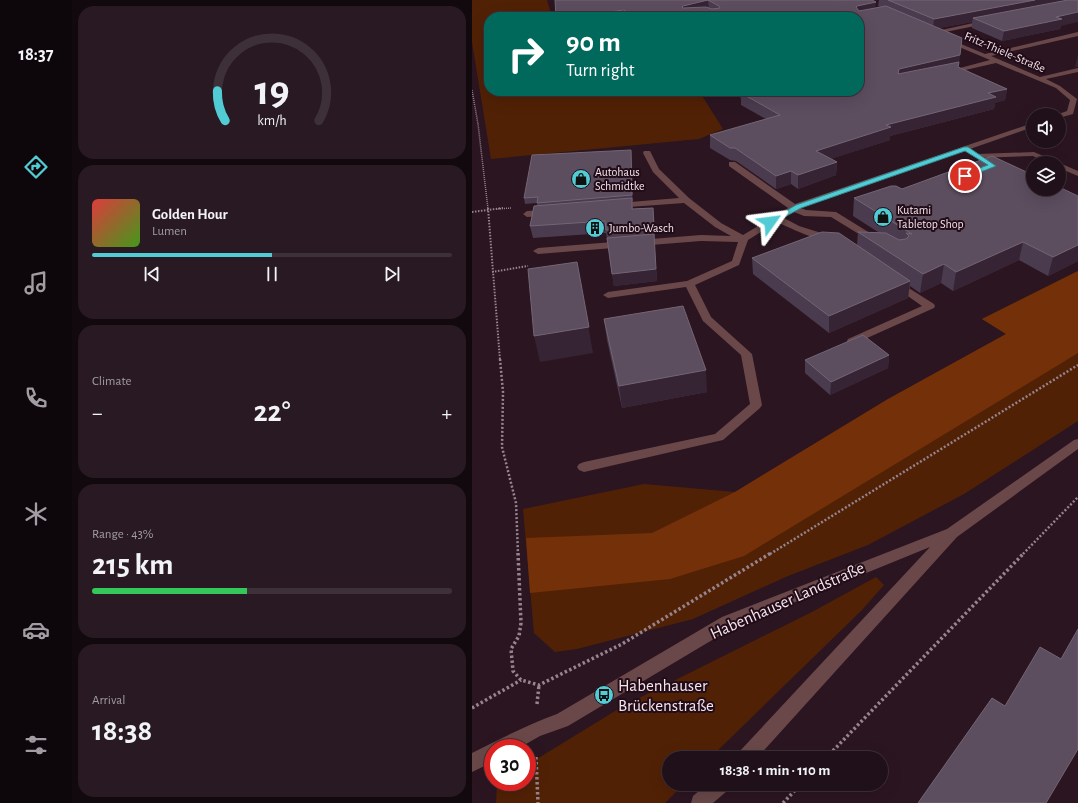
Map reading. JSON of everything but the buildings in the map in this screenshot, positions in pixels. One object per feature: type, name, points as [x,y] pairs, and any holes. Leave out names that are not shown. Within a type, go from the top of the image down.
[{"type":"street","points":[[931,33],[993,21]]},
{"type":"street","name":"Fritz-Thiele-Straße","points":[[924,30],[1058,88],[1076,99],[1070,112],[1066,113]]},
{"type":"street","points":[[984,56],[1078,34]]},
{"type":"street","points":[[944,73],[996,61]]},
{"type":"street","points":[[1039,80],[1078,70]]},
{"type":"street","points":[[538,251],[701,238],[744,239],[794,208],[1026,127]]},
{"type":"street","points":[[966,148],[992,166]]},
{"type":"street","points":[[647,153],[656,170],[686,200],[718,225],[744,239]]},
{"type":"street","points":[[978,156],[1034,154],[1038,156]]},
{"type":"street","points":[[732,164],[794,208],[804,213],[833,214],[880,243]]},
{"type":"street","points":[[1066,168],[1078,174]]},
{"type":"street","points":[[605,207],[686,200]]},
{"type":"street","points":[[527,214],[558,212]]},
{"type":"street","points":[[777,218],[796,228],[832,239],[839,244]]},
{"type":"street","points":[[608,295],[689,284],[736,263],[744,239]]},
{"type":"street","points":[[852,341],[930,306],[891,279]]},
{"type":"street","points":[[584,467],[719,437],[756,404],[746,354],[707,319],[689,284]]},
{"type":"street","name":"Habenhauser Landstraße","points":[[751,751],[952,533],[1078,443]]},
{"type":"street","name":"Habenhauser Landstraße","points":[[518,739],[535,730],[562,720],[728,622],[952,533]]},
{"type":"street","points":[[472,763],[484,757]]},
{"type":"street","points":[[700,803],[713,791]]},
{"type":"path","points":[[472,90],[478,124],[488,210],[503,392],[502,447],[516,504],[521,622],[518,636],[512,649],[513,671],[521,680],[538,685],[622,644],[1078,365]]},
{"type":"path","points":[[472,212],[508,207],[527,214]]},
{"type":"path","points":[[492,272],[528,266],[538,251]]},
{"type":"path","points":[[833,751],[1078,496]]},
{"type":"path","points":[[472,708],[521,680]]},
{"type":"path","points":[[783,803],[794,791]]},
{"type":"shaded area","points":[[472,0],[547,0],[551,12],[484,12],[484,96],[702,96],[723,129],[699,139],[491,159],[472,42]]},
{"type":"shaded area","points":[[1078,271],[1078,421],[964,494],[868,545],[788,576],[693,619],[577,649],[555,652],[534,633],[523,509],[644,484],[735,492],[888,399],[1006,334],[982,319]]},
{"type":"shaded area","points":[[1078,271],[1078,353],[744,556],[670,579],[530,593],[526,538],[652,533],[735,492],[888,399],[1006,334],[982,319]]},
{"type":"shaded area","points":[[876,577],[884,585],[862,610],[717,751],[662,751],[662,791],[677,791],[665,803],[496,803],[497,791],[536,791],[536,759],[625,705],[812,612]]},
{"type":"place","name":"Autohaus Schmidtke","points":[[581,179]]},
{"type":"place","name":"Kutami Tabletop Shop","points":[[883,217]]},
{"type":"place","name":"Jumbo-Wasch","points":[[595,228]]},
{"type":"place","name":"Habenhauser Brückenstraße","points":[[604,695]]},
{"type":"route","points":[[770,222],[798,206],[966,148],[992,166],[965,176]]}]
